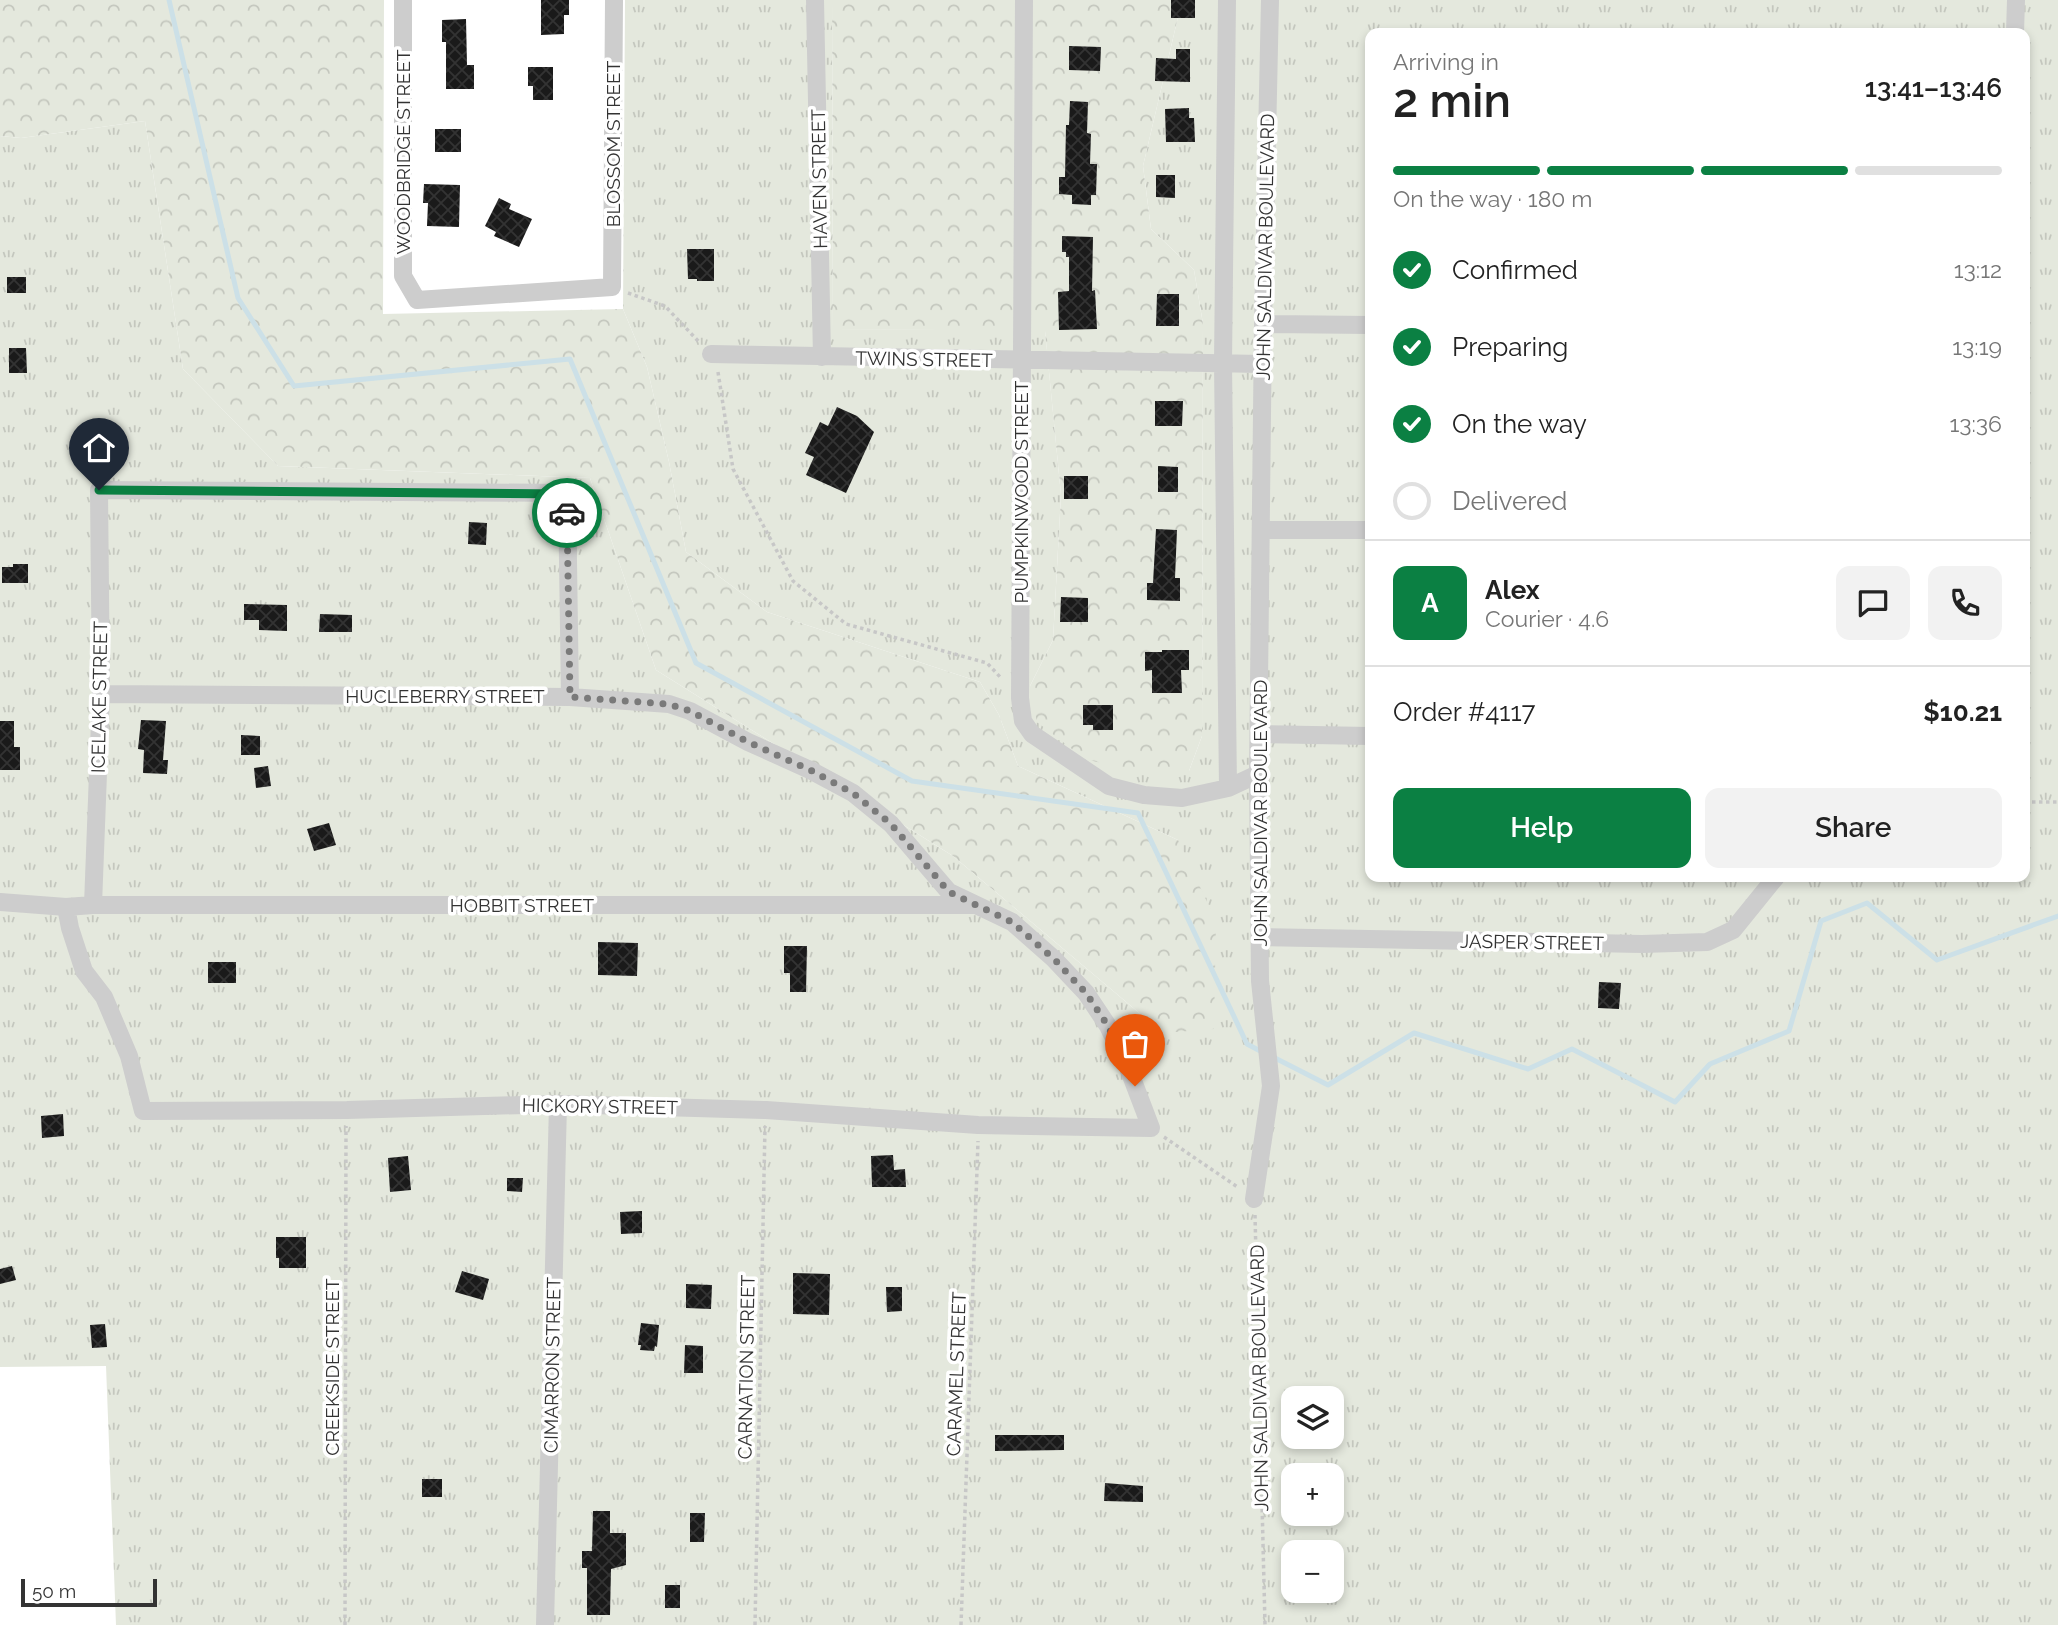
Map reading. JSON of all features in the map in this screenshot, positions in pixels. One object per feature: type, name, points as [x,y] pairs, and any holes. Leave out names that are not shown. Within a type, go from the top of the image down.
[{"type":"street","name":"WOODBRIDGE STREET","points":[[403,0],[403,276],[417,300],[612,287]]},
{"type":"street","name":"BLOSSOM STREET","points":[[612,287],[614,0]]},
{"type":"street","name":"HAVEN STREET","points":[[815,0],[822,358]]},
{"type":"street","name":"PUMPKINWOOD STREET","points":[[1024,0],[1020,698],[1023,721],[1032,734],[1109,786],[1144,796],[1182,798],[1227,788],[1258,774]]},
{"type":"street","name":"JOHN SALDIVAR BOULEVARD","points":[[1227,0],[1223,363],[1227,788]]},
{"type":"street","name":"JOHN SALDIVAR BOULEVARD","points":[[1254,1199],[1271,1086],[1260,981],[1258,774],[1262,363],[1270,0]]},
{"type":"street","points":[[2015,28],[2016,0]]},
{"type":"street","points":[[1263,324],[1365,325]]},
{"type":"street","name":"TWINS STREET","points":[[711,355],[1262,363]]},
{"type":"street","name":"ICELAKE STREET","points":[[93,905],[101,694],[99,490],[567,494],[570,697]]},
{"type":"street","points":[[1261,530],[1365,530]]},
{"type":"street","name":"HUCLEBERRY STREET","points":[[101,694],[570,697],[668,704],[690,711],[853,793],[891,824],[949,892],[1012,922],[1054,959],[1086,993],[1108,1026],[1127,1065],[1151,1128]]},
{"type":"street","points":[[1260,734],[1365,736]]},
{"type":"street","name":"JASPER STREET","points":[[1260,937],[1642,944],[1707,942],[1733,930],[1772,882]]},
{"type":"street","name":"HOBBIT STREET","points":[[0,902],[66,907],[978,905]]},
{"type":"street","name":"HICKORY STREET","points":[[66,907],[84,971],[104,997],[126,1046],[143,1111],[346,1110],[558,1104],[766,1110],[978,1125],[1151,1128]]},
{"type":"street","name":"CIMARRON STREET","points":[[545,1625],[558,1104]]},
{"type":"path","points":[[612,287],[665,306],[716,360],[733,469],[793,581],[846,624],[987,663],[1020,698]]},
{"type":"path","points":[[2030,802],[2058,802]]},
{"type":"path","name":"CREEKSIDE STREET","points":[[345,1625],[346,1110]]},
{"type":"path","name":"CARNATION STREET","points":[[755,1625],[766,1110]]},
{"type":"path","name":"CARAMEL STREET","points":[[961,1625],[978,1125]]},
{"type":"path","points":[[1151,1128],[1254,1199]]},
{"type":"path","name":"JOHN SALDIVAR BOULEVARD","points":[[1254,1199],[1265,1625]]},
{"type":"green space","points":[[0,0],[384,0],[383,314],[623,309],[647,367],[686,552],[767,612],[980,682],[999,715],[1018,766],[1178,840],[1216,921],[1214,1029],[1163,1033],[953,856],[656,670],[590,478],[278,466],[183,369],[145,121],[21,138],[0,136]]},
{"type":"green space","points":[[625,0],[832,0],[833,329],[1045,330],[1061,495],[1053,640],[1030,686],[1189,771],[1202,736],[1203,324],[1194,270],[1151,229],[1143,166],[1182,0],[2058,0],[2058,1625],[116,1625],[106,1366],[0,1367],[0,136],[21,138],[145,121],[183,369],[278,466],[590,478],[656,670],[953,856],[1163,1033],[1178,840],[1018,766],[999,715],[980,682],[767,612],[686,552],[647,367],[623,309]]},
{"type":"green space","points":[[832,0],[1182,0],[1143,166],[1151,229],[1194,270],[1203,324],[1202,736],[1189,771],[1154,776],[1085,759],[1037,722],[1030,686],[1053,640],[1061,495],[1045,331],[833,329]]},
{"type":"building","points":[[541,0],[569,0],[569,15],[564,15],[564,34],[541,35]]},
{"type":"building","points":[[1171,0],[1195,0],[1195,18],[1171,18]]},
{"type":"building","points":[[466,19],[467,65],[474,65],[474,89],[446,89],[446,42],[442,42],[442,20]]},
{"type":"building","points":[[1069,46],[1101,47],[1100,71],[1069,70]]},
{"type":"building","points":[[1176,49],[1190,49],[1190,82],[1155,81],[1156,58],[1176,59]]},
{"type":"building","points":[[528,67],[553,67],[553,100],[533,100],[533,86],[528,86]]},
{"type":"building","points":[[1070,101],[1088,102],[1090,164],[1097,164],[1096,195],[1091,195],[1091,205],[1072,204],[1072,195],[1059,194],[1059,177],[1065,177],[1066,125],[1069,125]]},
{"type":"building","points":[[1189,108],[1189,118],[1194,118],[1195,142],[1166,142],[1165,109]]},
{"type":"building","points":[[435,129],[461,129],[461,152],[435,152]]},
{"type":"building","points":[[1156,175],[1175,175],[1175,198],[1156,197]]},
{"type":"building","points":[[424,184],[460,185],[459,227],[427,226],[428,203],[423,203]]},
{"type":"building","points":[[499,198],[511,204],[509,209],[532,219],[519,247],[494,236],[496,232],[485,226]]},
{"type":"building","points":[[1062,236],[1093,237],[1092,291],[1095,290],[1097,329],[1059,330],[1058,292],[1069,291],[1069,257],[1066,257],[1066,252],[1062,252]]},
{"type":"building","points":[[687,249],[714,249],[714,281],[688,279]]},
{"type":"building","points":[[7,277],[26,277],[26,293],[7,293]]},
{"type":"building","points":[[1157,294],[1179,294],[1179,326],[1156,326]]},
{"type":"building","points":[[9,348],[26,348],[27,373],[9,373]]},
{"type":"building","points":[[1155,401],[1183,401],[1182,426],[1155,426]]},
{"type":"building","points":[[837,407],[857,416],[874,432],[846,493],[806,475],[814,457],[805,453],[820,422],[828,426]]},
{"type":"building","points":[[1158,466],[1178,467],[1178,492],[1158,492]]},
{"type":"building","points":[[1064,476],[1088,476],[1088,499],[1064,499]]},
{"type":"building","points":[[469,522],[487,523],[486,545],[468,544]]},
{"type":"building","points":[[1156,529],[1177,530],[1175,578],[1180,578],[1180,601],[1147,600],[1147,583],[1153,583]]},
{"type":"building","points":[[13,564],[28,564],[28,583],[2,583],[2,567],[13,567]]},
{"type":"building","points":[[1061,597],[1088,598],[1088,622],[1060,622]]},
{"type":"building","points":[[244,604],[287,605],[287,631],[259,630],[259,620],[244,620]]},
{"type":"building","points":[[320,614],[352,615],[352,632],[319,632]]},
{"type":"building","points":[[1189,650],[1189,670],[1181,670],[1182,693],[1152,693],[1152,670],[1145,671],[1145,652]]},
{"type":"building","points":[[1083,705],[1113,705],[1113,730],[1093,730],[1093,725],[1083,725]]},
{"type":"building","points":[[141,720],[166,721],[163,760],[168,760],[167,774],[143,773],[144,750],[138,749]]},
{"type":"building","points":[[0,721],[14,721],[14,747],[20,747],[20,770],[0,770]]},
{"type":"building","points":[[241,735],[260,736],[260,755],[241,755]]},
{"type":"building","points":[[268,766],[271,786],[256,788],[254,768]]},
{"type":"building","points":[[329,823],[336,845],[314,851],[307,829]]},
{"type":"building","points":[[598,942],[638,943],[637,976],[598,975]]},
{"type":"building","points":[[784,946],[807,946],[806,992],[790,992],[790,973],[784,973]]},
{"type":"building","points":[[208,962],[236,962],[236,983],[208,983]]},
{"type":"building","points":[[1599,982],[1621,983],[1619,1009],[1598,1008]]},
{"type":"building","points":[[63,1114],[64,1136],[42,1138],[41,1116]]},
{"type":"building","points":[[893,1155],[894,1170],[905,1169],[906,1187],[872,1187],[871,1156]]},
{"type":"building","points":[[408,1156],[411,1190],[390,1192],[388,1158]]},
{"type":"building","points":[[507,1178],[523,1178],[522,1192],[507,1191]]},
{"type":"building","points":[[642,1211],[642,1233],[621,1234],[620,1212]]},
{"type":"building","points":[[276,1237],[306,1237],[306,1268],[279,1268]]},
{"type":"building","points":[[12,1266],[16,1280],[0,1284],[0,1269]]},
{"type":"building","points":[[462,1271],[489,1279],[483,1300],[455,1292]]},
{"type":"building","points":[[793,1273],[830,1274],[829,1315],[793,1314]]},
{"type":"building","points":[[686,1284],[712,1285],[711,1309],[686,1308]]},
{"type":"building","points":[[886,1287],[902,1287],[902,1311],[887,1312]]},
{"type":"building","points":[[641,1323],[659,1325],[657,1347],[655,1346],[654,1351],[640,1350],[641,1345],[638,1345]]},
{"type":"building","points":[[105,1324],[107,1347],[92,1348],[90,1325]]},
{"type":"building","points":[[685,1345],[703,1346],[703,1373],[684,1373]]},
{"type":"building","points":[[995,1435],[1064,1435],[1064,1450],[995,1451]]},
{"type":"building","points":[[422,1479],[442,1479],[442,1497],[422,1497]]},
{"type":"building","points":[[1105,1483],[1143,1486],[1143,1502],[1104,1501]]},
{"type":"building","points":[[593,1511],[610,1511],[610,1533],[626,1533],[626,1565],[611,1569],[610,1615],[587,1615],[587,1568],[582,1568],[582,1551],[592,1551]]},
{"type":"building","points":[[690,1513],[705,1513],[704,1542],[690,1542]]},
{"type":"building","points":[[665,1585],[680,1585],[680,1608],[665,1608]]},
{"type":"waterway","points":[[169,0],[238,298],[294,386],[570,359],[696,663],[912,781],[1138,813],[1247,1044],[1264,1053]]},
{"type":"waterway","points":[[1273,1057],[1328,1085],[1414,1033],[1528,1069],[1572,1049],[1675,1102],[1710,1064],[1789,1031],[1821,921],[1867,903],[1937,960],[2058,916]]},
{"type":"way so far","points":[[567,513],[570,697],[668,704],[690,711],[853,793],[891,824],[949,892],[1012,922],[1054,959],[1086,993],[1108,1026],[1135,1086]]},
{"type":"route","points":[[99,490],[567,494],[567,513]]}]
